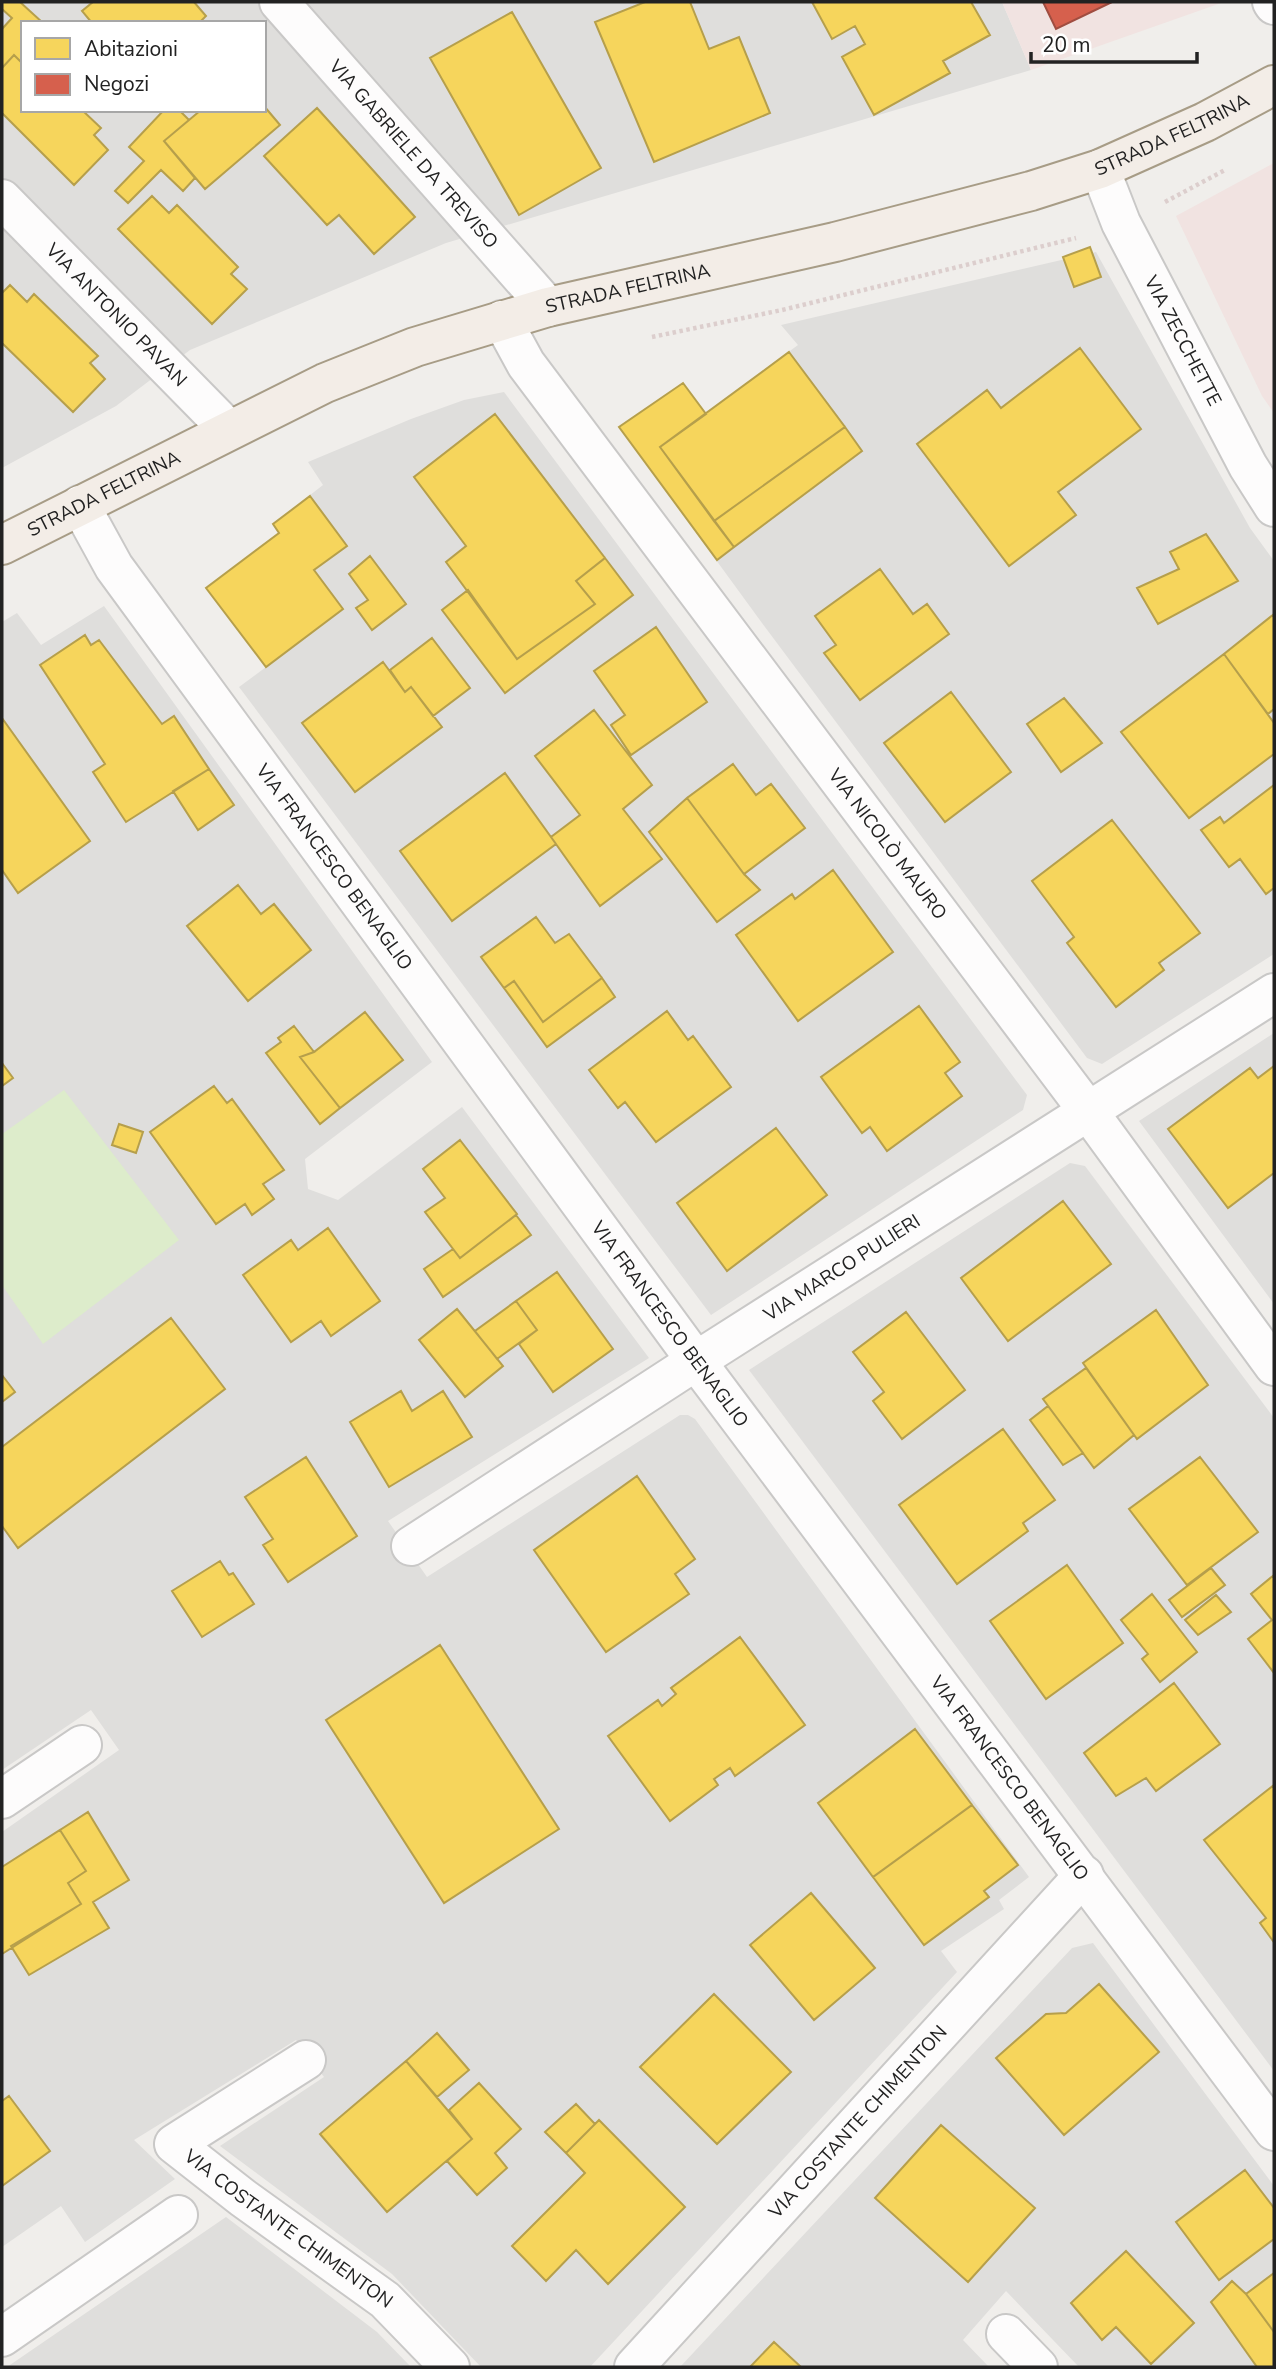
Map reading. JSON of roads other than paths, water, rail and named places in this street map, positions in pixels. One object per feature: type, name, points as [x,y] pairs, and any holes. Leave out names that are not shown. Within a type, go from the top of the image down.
[{"type":"main road","name":"STRADA FELTRINA","points":[[2,545],[325,383],[415,347],[548,307],[964,210],[1100,169],[1205,122],[1274,85]]},
{"type":"street","name":"VIA GABRIELE DA TREVISO","points":[[279,2],[548,307]]},
{"type":"street","name":"VIA ZECCHETTE","points":[[1100,169],[1121,223],[1248,466],[1274,508]]},
{"type":"street","name":"VIA ANTONIO PAVAN","points":[[2,199],[229,430]]},
{"type":"street","name":"VIA NICOLÒ MAURO","points":[[502,320],[526,363],[1088,1111],[1274,1366]]},
{"type":"street","name":"VIA FRANCESCO BENAGLIO","points":[[80,505],[114,567],[696,1361],[1274,2131]]},
{"type":"street","name":"VIA MARCO PULIERI","points":[[411,1546],[1274,993]]},
{"type":"street","points":[[2,1799],[82,1745]]},
{"type":"street","name":"VIA COSTANTE CHIMENTON","points":[[634,2367],[1084,1875]]},
{"type":"street","name":"VIA COSTANTE CHIMENTON","points":[[306,2060],[174,2144],[243,2198],[385,2300],[450,2367]]},
{"type":"street","points":[[2,2337],[178,2215]]},
{"type":"street","points":[[1006,2334],[1038,2367]]}]
